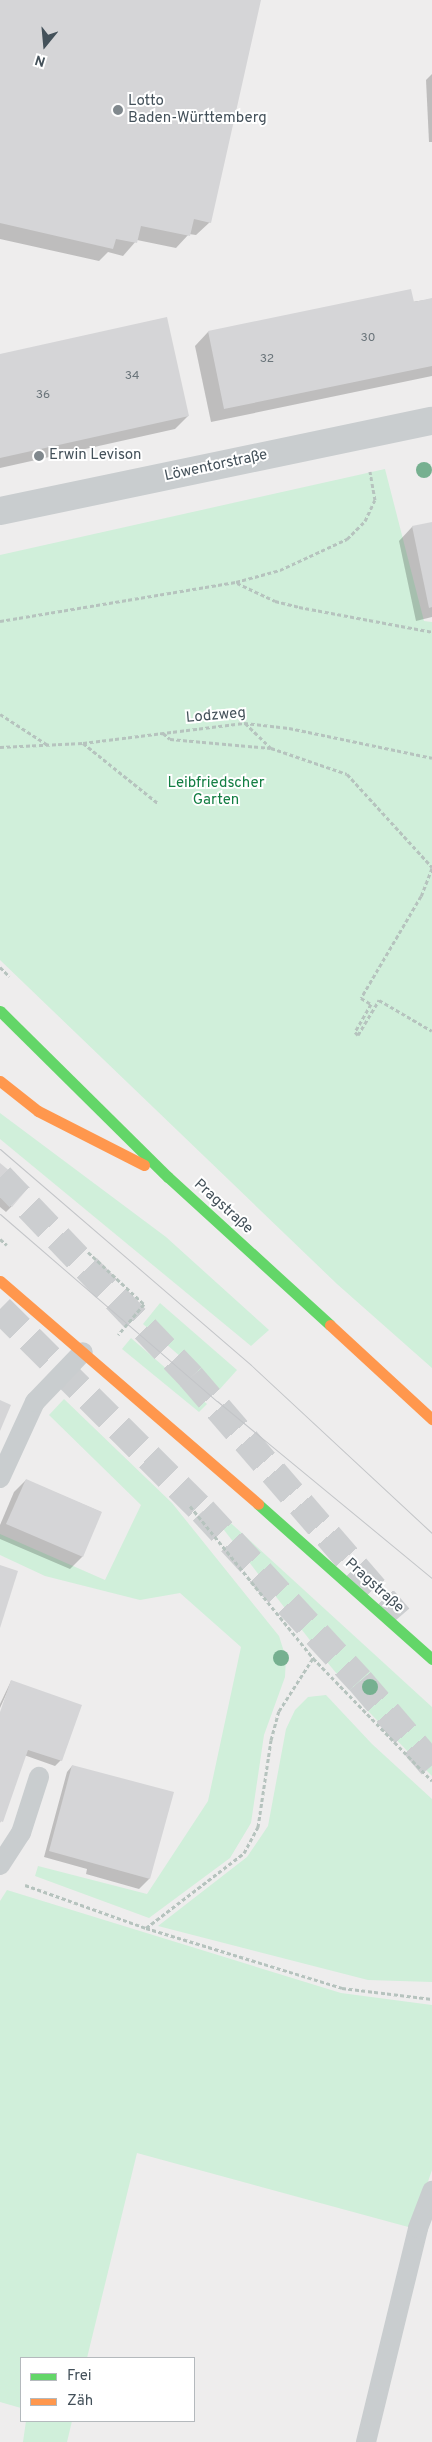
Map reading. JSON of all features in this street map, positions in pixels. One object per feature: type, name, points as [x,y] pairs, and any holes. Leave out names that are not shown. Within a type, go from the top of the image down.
[{"type":"main road","name":"Pragstraße","points":[[0,1011],[168,1177],[432,1419]]},
{"type":"main road","points":[[0,1081],[38,1110],[168,1177]]},
{"type":"main road","name":"Pragstraße","points":[[0,1281],[432,1659]]},
{"type":"street","name":"Löwentorstraße","points":[[0,511],[432,421]]},
{"type":"lane","points":[[0,1478],[35,1402],[83,1352]]},
{"type":"lane","points":[[0,1865],[21,1833],[39,1777]]},
{"type":"lane","points":[[366,2442],[418,2228],[432,2191]]},
{"type":"path","points":[[0,621],[236,582],[280,570],[347,539],[365,521],[375,500],[368,462]]},
{"type":"path","points":[[236,582],[275,601],[432,632]]},
{"type":"path","points":[[0,714],[48,745]]},
{"type":"path","points":[[244,723],[271,748]]},
{"type":"path","name":"Lodzweg","points":[[0,747],[82,742],[244,723],[289,728],[432,758]]},
{"type":"path","points":[[163,733],[170,739],[271,748],[347,774],[432,867],[421,896],[361,998],[371,1004],[354,1032],[358,1035],[379,1000],[432,1031]]},
{"type":"path","points":[[82,742],[159,804]]},
{"type":"path","points":[[0,1239],[15,1251]]},
{"type":"path","points":[[88,1252],[144,1304],[117,1336],[110,1330]]},
{"type":"path","points":[[190,1506],[313,1658],[432,1781]]},
{"type":"path","points":[[146,1928],[244,1853],[258,1827],[271,1740],[279,1711],[313,1658]]},
{"type":"path","points":[[21,1884],[146,1928],[342,1988],[432,1999]]},
{"type":"green space","name":"Leibfriedscher Garten","points":[[385,469],[424,621],[432,622],[432,1368],[337,1284],[0,960],[0,555]]},
{"type":"green space","points":[[0,1113],[166,1237],[269,1330],[251,1346],[0,1139]]},
{"type":"green space","points":[[160,1303],[237,1370],[219,1390],[143,1324]]},
{"type":"green space","points":[[131,1338],[207,1404],[199,1412],[122,1349]]},
{"type":"green space","points":[[64,1399],[172,1503],[279,1636],[286,1658],[285,1677],[264,1735],[251,1823],[230,1858],[149,1918],[35,1876],[38,1866],[147,1894],[208,1801],[241,1647],[180,1593],[140,1600],[45,1576],[0,1555],[0,1534],[105,1580],[141,1505],[49,1415]]},
{"type":"green space","points":[[210,1504],[432,1707],[432,1776],[366,1709],[327,1662],[217,1521],[209,1508]]},
{"type":"green space","points":[[326,1695],[372,1744],[432,1799],[432,1982],[368,1980],[158,1926],[247,1857],[268,1826],[286,1729],[295,1710],[308,1697]]},
{"type":"green space","points":[[7,1890],[341,1993],[432,2005],[432,2170],[412,2228],[137,2153],[87,2357],[20,2357],[20,2408],[0,2402],[0,1901]]},
{"type":"green space","points":[[26,2422],[72,2422],[67,2442],[23,2442]]},
{"type":"building","name":"Lotto Baden-Württemberg","points":[[0,0],[261,0],[211,223],[194,219],[190,236],[141,226],[137,243],[116,239],[113,249],[0,223]]},
{"type":"building","points":[[411,289],[414,302],[432,298],[432,366],[224,409],[208,331]]},
{"type":"building","points":[[167,317],[189,416],[0,458],[0,354]]},
{"type":"building","points":[[432,522],[432,607],[429,608],[412,526]]},
{"type":"building","points":[[0,1163],[29,1187],[12,1207],[0,1197]]},
{"type":"building","points":[[0,1400],[11,1405],[0,1431]]},
{"type":"building","points":[[26,1479],[102,1512],[83,1557],[6,1524]]},
{"type":"building","points":[[0,1565],[18,1571],[0,1628]]},
{"type":"building","points":[[11,1680],[82,1705],[62,1761],[28,1750],[3,1822],[0,1821],[0,1712]]},
{"type":"building","points":[[72,1765],[174,1792],[150,1879],[49,1851]]},
{"type":"tunnel","points":[[0,1177],[191,1377],[399,1618]]},
{"type":"tunnel","points":[[0,1309],[203,1511],[360,1681],[432,1765]]},
{"type":"tram line","points":[[0,1149],[251,1365],[432,1533]]},
{"type":"tram line","points":[[0,1214],[217,1401],[432,1578]]},
{"type":"traffic: fast","points":[[0,1011],[168,1177],[330,1325]]},
{"type":"traffic: fast","points":[[258,1504],[432,1659]]},
{"type":"traffic: slow","points":[[0,1081],[38,1111],[144,1165]]},
{"type":"traffic: slow","points":[[0,1281],[258,1504]]},
{"type":"traffic: slow","points":[[330,1325],[432,1419]]},
{"type":"place","name":"Lotto Baden-Württemberg","points":[[118,110]]},
{"type":"place","name":"Erwin Levison","points":[[39,456]]}]
